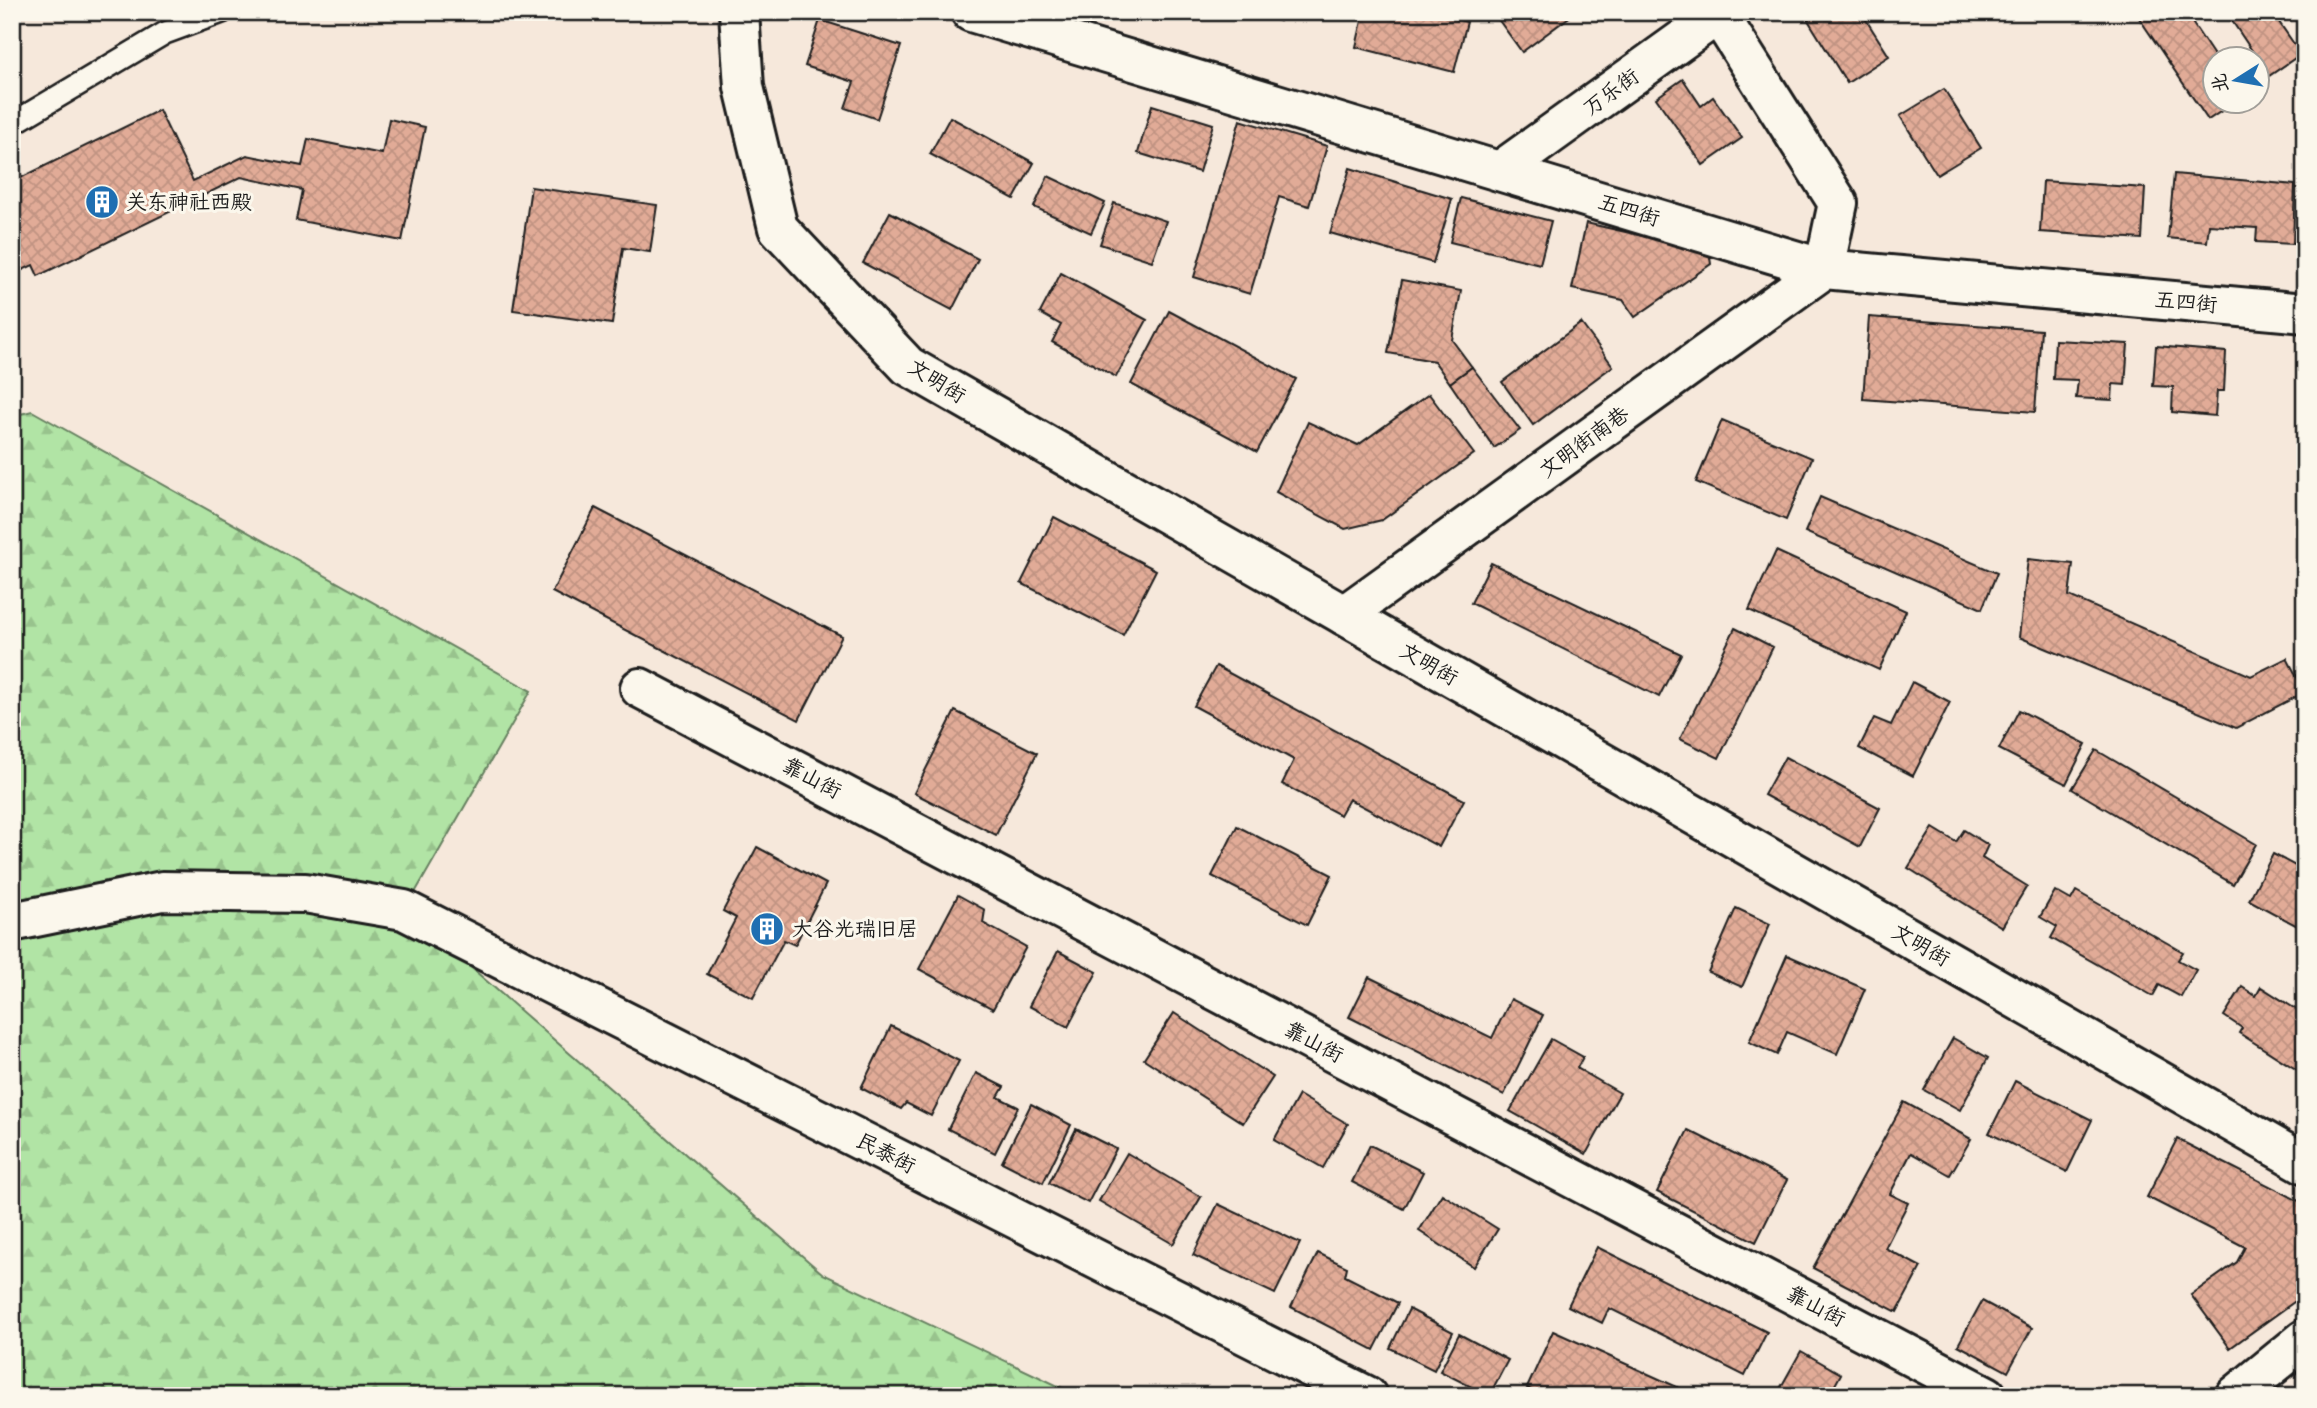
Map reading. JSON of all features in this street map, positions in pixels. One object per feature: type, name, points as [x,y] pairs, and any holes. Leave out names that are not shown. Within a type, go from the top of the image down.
[{"type":"street","name":"文明街","points":[[739,12],[744,87],[778,228],[908,366],[2305,1164]]},
{"type":"street","name":"五四街","points":[[971,12],[1824,269],[2305,313]]},
{"type":"street","name":"万乐街","points":[[1500,171],[1719,13]]},
{"type":"street","points":[[1719,13],[1838,203],[1824,269]]},
{"type":"street","name":"文明街南巷","points":[[1344,615],[1824,269]]},
{"type":"street","name":"靠山街","points":[[640,688],[1987,1396]]},
{"type":"street","name":"民泰街","points":[[12,922],[162,891],[306,893],[404,909],[1367,1396]]},
{"type":"street","points":[[2235,1396],[2305,1339]]},
{"type":"lane","points":[[12,124],[165,33],[222,12]]},
{"type":"green space","points":[[32,411],[531,691],[405,910],[823,1274],[1079,1396],[12,1396],[12,416]]},
{"type":"building","points":[[1249,12],[1282,12],[1279,21]]},
{"type":"building","points":[[1364,12],[1428,12],[1467,22],[1454,72],[1356,47]]},
{"type":"building","points":[[1499,12],[1576,12],[1522,52],[1495,15]]},
{"type":"building","points":[[1821,12],[1861,12],[1889,56],[1847,83],[1808,20]]},
{"type":"building","points":[[2135,12],[2185,12],[2208,46],[2202,46],[2202,111]]},
{"type":"building","points":[[2226,12],[2272,12],[2301,54],[2272,74],[2272,46],[2249,46]]},
{"type":"building","points":[[820,20],[901,46],[877,119],[845,108],[854,82],[805,66]]},
{"type":"building","points":[[1683,79],[1701,106],[1713,97],[1742,138],[1703,165],[1656,98]]},
{"type":"building","points":[[1944,89],[1981,148],[1937,175],[1900,116]]},
{"type":"building","points":[[1152,105],[1213,124],[1199,172],[1138,153]]},
{"type":"building","name":"关东神社西殿","points":[[159,110],[193,181],[247,155],[302,166],[308,139],[382,154],[389,119],[425,127],[402,241],[296,220],[302,190],[241,177],[38,276],[33,265],[14,274],[12,225],[17,223],[12,213],[12,182]]},
{"type":"building","points":[[950,117],[1034,163],[1014,199],[930,154]]},
{"type":"building","points":[[1240,120],[1327,146],[1309,206],[1279,197],[1250,294],[1194,277]]},
{"type":"building","points":[[1350,168],[1452,199],[1433,263],[1330,233]]},
{"type":"building","points":[[2174,174],[2295,185],[2293,244],[2256,242],[2257,228],[2209,225],[2207,242],[2168,238]]},
{"type":"building","points":[[1048,176],[1105,203],[1091,233],[1034,207]]},
{"type":"building","points":[[2043,181],[2145,188],[2142,239],[2040,232]]},
{"type":"building","points":[[531,187],[657,205],[650,252],[623,248],[612,324],[513,310]]},
{"type":"building","points":[[1461,198],[1551,221],[1540,264],[1450,242]]},
{"type":"building","points":[[1114,203],[1166,221],[1152,261],[1100,244]]},
{"type":"building","points":[[890,212],[978,259],[952,310],[863,263]]},
{"type":"building","points":[[1586,223],[1709,251],[1711,264],[1635,317],[1623,300],[1572,289]]},
{"type":"building","points":[[1061,273],[1147,320],[1116,377],[1052,342],[1061,325],[1040,313]]},
{"type":"building","points":[[1402,280],[1461,291],[1452,340],[1472,367],[1450,383],[1434,361],[1388,353]]},
{"type":"building","points":[[1169,311],[1296,379],[1257,452],[1131,384]]},
{"type":"building","points":[[1869,317],[2041,330],[2035,412],[1863,399]]},
{"type":"building","points":[[1581,323],[1613,366],[1533,425],[1502,382]]},
{"type":"building","points":[[2055,340],[2128,344],[2125,385],[2113,384],[2112,400],[2076,398],[2078,380],[2053,379]]},
{"type":"building","points":[[2156,346],[2226,352],[2224,391],[2217,391],[2215,416],[2172,412],[2173,387],[2153,386]]},
{"type":"building","points":[[1472,367],[1520,430],[1494,448],[1450,383]]},
{"type":"building","points":[[1429,394],[1474,454],[1382,520],[1345,529],[1276,492],[1308,422],[1358,445]]},
{"type":"building","points":[[1722,420],[1812,458],[1786,520],[1696,482]]},
{"type":"building","points":[[1820,497],[1997,573],[1982,609],[1805,532]]},
{"type":"building","points":[[595,508],[842,636],[799,720],[552,592]]},
{"type":"building","points":[[1054,517],[1156,570],[1123,635],[1021,583]]},
{"type":"building","points":[[1776,551],[1906,611],[1879,670],[1749,610]]},
{"type":"building","points":[[2028,559],[2073,564],[2069,596],[2251,676],[2287,658],[2305,692],[2236,728],[2019,637]]},
{"type":"building","points":[[1491,563],[1681,654],[1659,697],[1471,603]]},
{"type":"building","points":[[1735,628],[1773,647],[1719,758],[1680,739]]},
{"type":"building","points":[[1216,666],[1464,800],[1439,847],[1349,799],[1340,815],[1282,784],[1294,760],[1194,706]]},
{"type":"building","points":[[1912,682],[1950,702],[1913,776],[1859,748],[1874,718],[1891,725]]},
{"type":"building","points":[[2019,710],[2086,744],[2066,784],[1999,749]]},
{"type":"building","points":[[955,711],[1037,753],[996,835],[914,793]]},
{"type":"building","points":[[2096,750],[2256,844],[2233,884],[2072,789]]},
{"type":"building","points":[[1785,757],[1880,808],[1860,847],[1764,795]]},
{"type":"building","points":[[1237,826],[1332,875],[1307,925],[1212,876]]},
{"type":"building","points":[[1933,828],[1956,842],[1964,830],[1988,845],[1982,858],[2027,886],[2002,927],[1908,868]]},
{"type":"building","name":"大谷光瑞旧居","points":[[757,847],[826,884],[795,945],[784,940],[753,998],[707,974],[736,918],[723,911]]},
{"type":"building","points":[[2273,854],[2305,871],[2305,930],[2249,900]]},
{"type":"building","points":[[2055,891],[2071,900],[2076,891],[2183,952],[2178,960],[2196,970],[2181,997],[2159,985],[2153,996],[2051,938],[2057,927],[2040,917]]},
{"type":"building","points":[[958,895],[985,910],[983,923],[1026,947],[993,1009],[919,969]]},
{"type":"building","points":[[1736,908],[1770,924],[1742,987],[1708,972]]},
{"type":"building","points":[[1058,951],[1097,972],[1068,1027],[1029,1006]]},
{"type":"building","points":[[1787,955],[1865,989],[1837,1054],[1787,1032],[1777,1055],[1749,1042]]},
{"type":"building","points":[[1369,977],[1492,1038],[1511,999],[1543,1015],[1504,1095],[1349,1017]]},
{"type":"building","points":[[2242,987],[2256,996],[2261,987],[2305,1015],[2305,1075],[2239,1033],[2242,1028],[2224,1016]]},
{"type":"building","points":[[1174,1013],[1273,1077],[1243,1123],[1144,1059]]},
{"type":"building","points":[[891,1026],[959,1061],[931,1116],[906,1103],[901,1109],[861,1088]]},
{"type":"building","points":[[1953,1038],[1988,1058],[1960,1110],[1924,1090]]},
{"type":"building","points":[[1551,1039],[1583,1057],[1577,1068],[1620,1093],[1586,1154],[1510,1111]]},
{"type":"building","points":[[976,1073],[1004,1087],[998,1097],[1018,1107],[995,1153],[948,1129]]},
{"type":"building","points":[[2015,1081],[2092,1120],[2067,1172],[1989,1133]]},
{"type":"building","points":[[1299,1095],[1348,1124],[1323,1168],[1274,1140]]},
{"type":"building","points":[[1904,1102],[1971,1139],[1950,1175],[1911,1153],[1890,1194],[1908,1203],[1885,1248],[1921,1267],[1897,1312],[1813,1268]]},
{"type":"building","points":[[1031,1104],[1071,1125],[1043,1183],[1002,1162]]},
{"type":"building","points":[[1076,1129],[1116,1149],[1088,1203],[1049,1183]]},
{"type":"building","points":[[1688,1130],[1787,1180],[1756,1242],[1657,1192]]},
{"type":"building","points":[[2177,1139],[2305,1204],[2305,1223],[2300,1233],[2305,1239],[2305,1294],[2230,1348],[2191,1295],[2237,1262],[2245,1247],[2147,1197]]},
{"type":"building","points":[[1370,1145],[1423,1172],[1404,1209],[1352,1182]]},
{"type":"building","points":[[1127,1153],[1201,1197],[1173,1244],[1099,1201]]},
{"type":"building","points":[[1442,1194],[1498,1229],[1474,1267],[1419,1231]]},
{"type":"building","points":[[1218,1204],[1300,1243],[1275,1294],[1193,1255]]},
{"type":"building","points":[[1597,1247],[1767,1332],[1745,1376],[1609,1308],[1602,1323],[1568,1306]]},
{"type":"building","points":[[1318,1253],[1347,1267],[1345,1276],[1398,1303],[1374,1350],[1291,1307]]},
{"type":"building","points":[[1982,1301],[2032,1328],[2008,1372],[1958,1345]]},
{"type":"building","points":[[1409,1309],[1453,1332],[1434,1370],[1390,1348]]},
{"type":"building","points":[[1553,1331],[1697,1396],[1581,1396],[1566,1389],[1563,1396],[1544,1396],[1527,1388]]},
{"type":"building","points":[[1459,1334],[1508,1360],[1489,1396],[1440,1371]]},
{"type":"building","points":[[1801,1351],[1841,1374],[1829,1396],[1776,1396]]},
{"type":"place","name":"关东神社西殿","points":[[102,202]]},
{"type":"place","name":"大谷光瑞旧居","points":[[767,929]]}]
